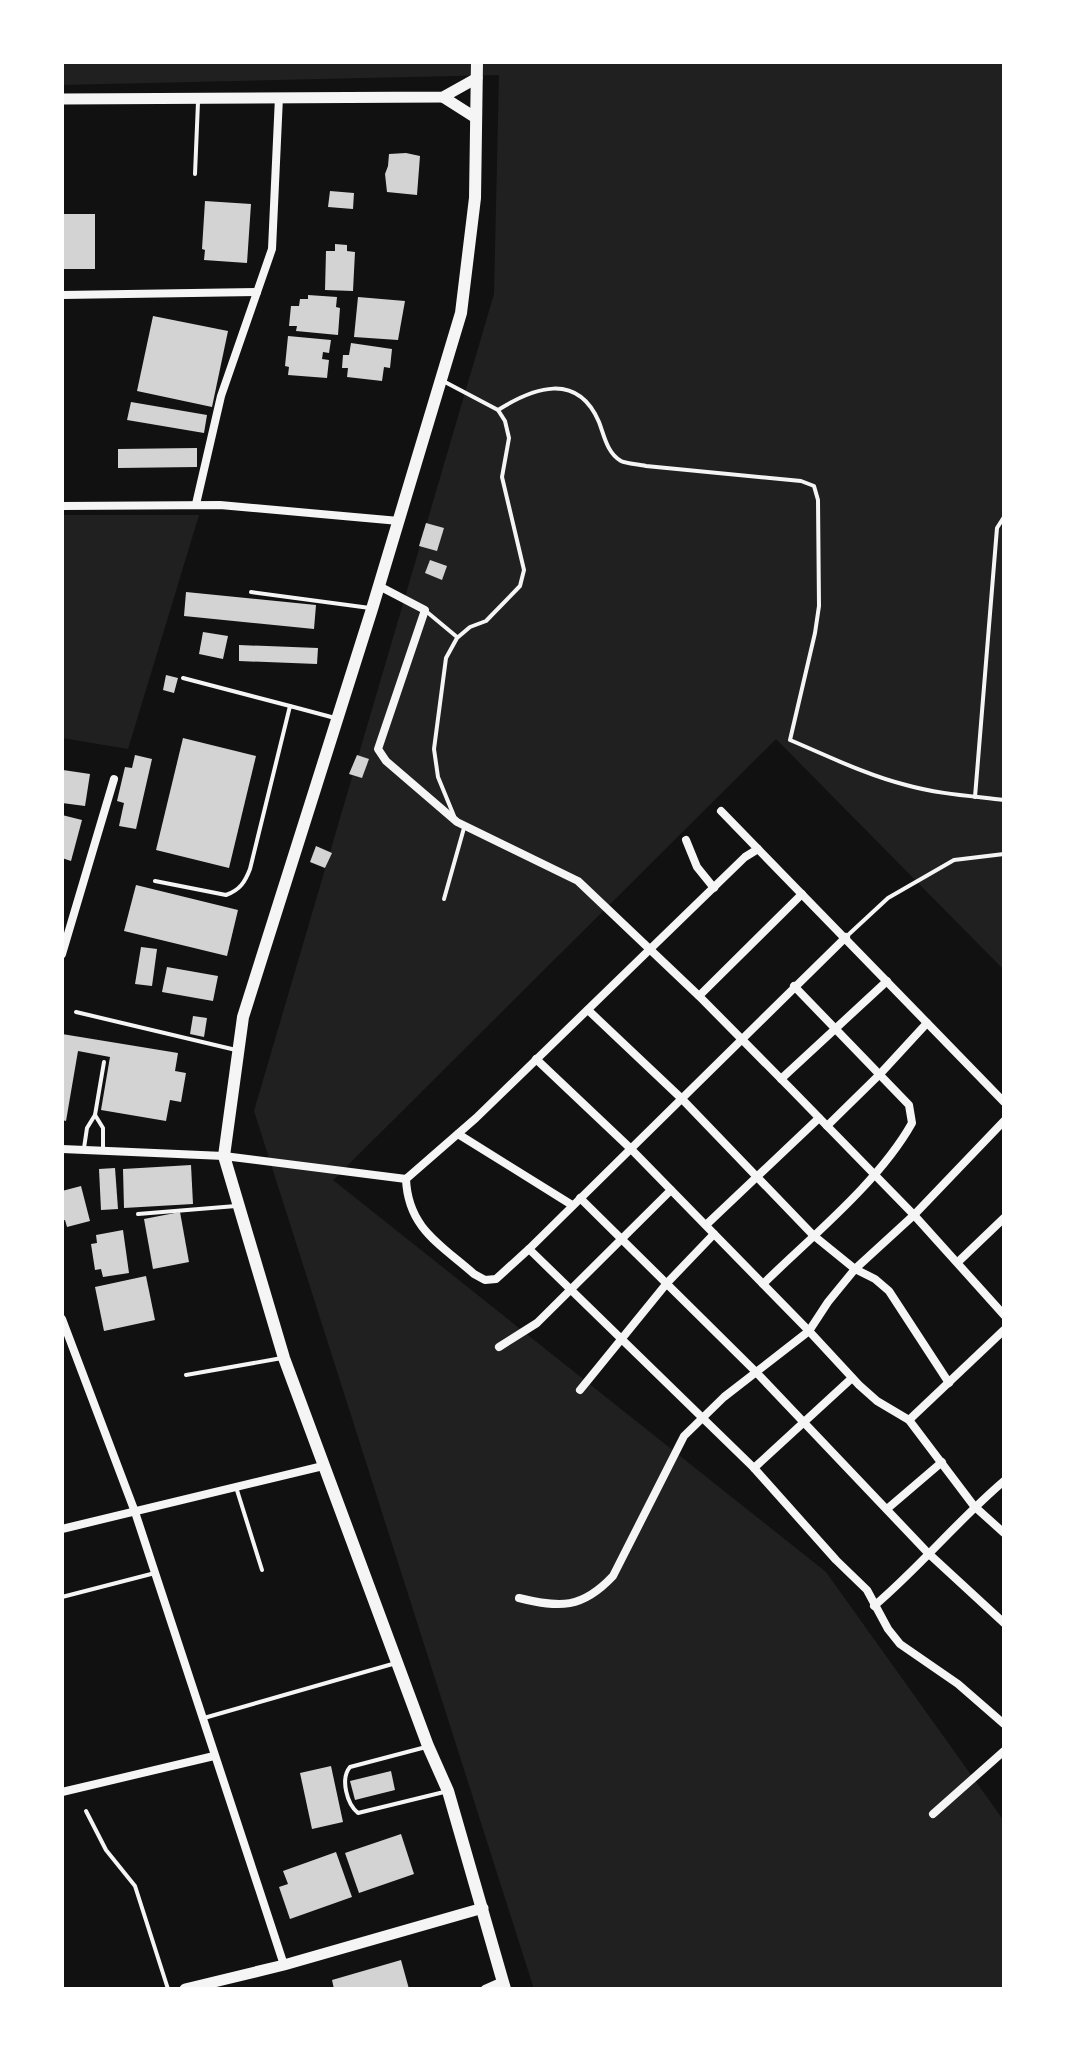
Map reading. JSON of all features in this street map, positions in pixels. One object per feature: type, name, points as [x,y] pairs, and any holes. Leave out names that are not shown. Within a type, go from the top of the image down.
[{"type":"main road","points":[[477,62],[475,198],[461,313],[338,719],[243,1017],[224,1156],[284,1358],[428,1746],[448,1791],[504,1985]]},
{"type":"street","points":[[62,99],[443,97],[477,78]]},
{"type":"street","points":[[196,504],[221,396],[272,249],[279,97]]},
{"type":"street","points":[[443,97],[476,118]]},
{"type":"street","points":[[62,295],[257,292]]},
{"type":"street","points":[[62,506],[196,504],[274,508],[399,521]]},
{"type":"street","points":[[379,586],[425,610],[378,749],[386,761],[461,824],[578,881],[742,1039],[914,1215],[1004,1315]]},
{"type":"street","points":[[62,954],[114,779]]},
{"type":"street","points":[[721,811],[1004,1102]]},
{"type":"street","points":[[686,840],[697,867],[714,888]]},
{"type":"street","points":[[62,1149],[224,1156],[406,1179],[458,1134],[745,857],[758,849]]},
{"type":"street","points":[[699,996],[802,894]]},
{"type":"street","points":[[406,1179],[407,1201],[415,1220],[485,1280],[496,1279],[846,937]]},
{"type":"street","points":[[781,1079],[887,981]]},
{"type":"street","points":[[763,1284],[874,1175],[912,1123],[909,1105],[794,986]]},
{"type":"street","points":[[588,1010],[681,1098],[813,1235],[855,1269],[889,1291],[949,1383]]},
{"type":"street","points":[[827,1126],[927,1023]]},
{"type":"street","points":[[536,1059],[630,1148],[852,1378],[877,1401],[909,1420],[974,1506],[1004,1533]]},
{"type":"street","points":[[706,1225],[819,1118]]},
{"type":"street","points":[[519,1598],[551,1606],[572,1603],[596,1594],[613,1576],[684,1436],[755,1371],[809,1331],[855,1269],[914,1215],[1004,1121]]},
{"type":"street","points":[[458,1134],[572,1205]]},
{"type":"street","points":[[499,1347],[537,1323],[571,1292],[671,1190]]},
{"type":"street","points":[[580,1198],[755,1371],[928,1553],[1004,1623]]},
{"type":"street","points":[[958,1262],[1004,1218]]},
{"type":"street","points":[[580,1390],[667,1283],[714,1234]]},
{"type":"street","points":[[529,1249],[754,1468],[867,1590],[900,1644],[958,1684],[1004,1724]]},
{"type":"street","points":[[62,1319],[135,1512],[284,1965]]},
{"type":"street","points":[[909,1420],[1004,1330]]},
{"type":"street","points":[[754,1468],[852,1378]]},
{"type":"street","points":[[887,1509],[942,1462]]},
{"type":"street","points":[[62,1529],[323,1466]]},
{"type":"street","points":[[874,1606],[904,1580],[974,1506],[1004,1481]]},
{"type":"street","points":[[933,1814],[1004,1751]]},
{"type":"street","points":[[62,1792],[214,1756]]},
{"type":"street","points":[[185,1989],[284,1965],[483,1908]]},
{"type":"street","points":[[485,1989],[504,1985]]},
{"type":"lane","points":[[195,174],[198,100]]},
{"type":"lane","points":[[441,380],[498,410],[505,421],[509,438],[502,477],[504,495],[524,570],[520,586],[486,621],[470,627],[457,638],[446,658],[434,749],[438,777],[461,824],[444,899]]},
{"type":"lane","points":[[498,410],[531,391],[545,388],[569,392],[590,405],[610,450],[621,461],[801,481],[814,486],[818,500],[819,606],[790,740],[883,779],[937,792],[1004,800]]},
{"type":"lane","points":[[975,797],[997,528],[1004,517]]},
{"type":"lane","points":[[251,592],[372,609]]},
{"type":"lane","points":[[425,610],[457,638]]},
{"type":"lane","points":[[183,678],[338,719]]},
{"type":"lane","points":[[155,881],[226,895],[236,892],[246,882],[290,706]]},
{"type":"lane","points":[[846,937],[888,898],[954,860],[1004,854]]},
{"type":"lane","points":[[76,1012],[238,1050]]},
{"type":"lane","points":[[84,1149],[87,1128],[95,1115],[104,1062]]},
{"type":"lane","points":[[95,1115],[103,1128],[103,1150]]},
{"type":"lane","points":[[138,1214],[239,1206]]},
{"type":"lane","points":[[186,1375],[284,1358]]},
{"type":"lane","points":[[236,1487],[262,1570]]},
{"type":"lane","points":[[62,1597],[155,1573]]},
{"type":"lane","points":[[202,1719],[397,1663]]},
{"type":"lane","points":[[428,1746],[350,1767],[344,1781],[352,1808],[358,1813],[448,1791]]},
{"type":"lane","points":[[86,1811],[106,1850],[135,1886],[168,1989]]},
{"type":"shaded area","points":[[62,62],[1004,62],[1004,970],[776,739],[333,1180],[826,1572],[1004,1821],[1004,1989],[534,1989],[254,1111],[494,294],[499,75],[62,85]]},
{"type":"shaded area","points":[[62,515],[199,515],[128,749],[62,738]]},
{"type":"building","points":[[389,154],[420,156],[417,195],[387,192],[385,174]]},
{"type":"building","points":[[330,191],[354,193],[353,209],[328,207]]},
{"type":"building","points":[[205,201],[251,204],[247,263],[204,260]]},
{"type":"building","points":[[62,214],[95,214],[95,269],[62,269]]},
{"type":"building","points":[[335,244],[347,245],[347,251],[355,252],[353,291],[325,290],[326,251],[335,251]]},
{"type":"building","points":[[308,295],[337,297],[336,307],[340,308],[338,335],[296,331],[297,326],[289,326],[291,306],[299,306],[300,299],[308,299]]},
{"type":"building","points":[[358,297],[405,301],[398,340],[354,337]]},
{"type":"building","points":[[153,316],[228,331],[212,407],[137,391]]},
{"type":"building","points":[[288,336],[331,340],[329,353],[323,352],[322,359],[329,360],[327,378],[288,375],[289,367],[285,366]]},
{"type":"building","points":[[351,343],[392,349],[390,368],[384,367],[382,381],[347,377],[348,368],[342,368],[343,355],[349,355]]},
{"type":"building","points":[[131,402],[207,415],[204,433],[127,420]]},
{"type":"building","points":[[197,448],[197,467],[118,468],[118,449]]},
{"type":"building","points":[[426,523],[444,528],[437,551],[419,546]]},
{"type":"building","points":[[430,560],[447,566],[442,580],[425,573]]},
{"type":"building","points":[[186,592],[316,605],[314,629],[184,616]]},
{"type":"building","points":[[203,632],[228,636],[223,659],[199,654]]},
{"type":"building","points":[[239,645],[318,648],[317,664],[239,661]]},
{"type":"building","points":[[166,675],[178,678],[174,693],[163,690]]},
{"type":"building","points":[[183,738],[256,756],[229,868],[156,850]]},
{"type":"building","points":[[135,755],[152,759],[136,829],[119,826],[124,803],[117,801],[125,767],[132,768]]},
{"type":"building","points":[[357,755],[369,759],[362,778],[349,774]]},
{"type":"building","points":[[63,770],[90,774],[85,806],[62,803]]},
{"type":"building","points":[[62,815],[82,820],[71,861],[62,858]]},
{"type":"building","points":[[316,846],[332,853],[325,868],[310,862]]},
{"type":"building","points":[[136,885],[238,910],[227,956],[124,931]]},
{"type":"building","points":[[141,947],[157,949],[152,986],[135,984]]},
{"type":"building","points":[[167,967],[218,976],[213,1001],[162,992]]},
{"type":"building","points":[[193,1016],[207,1018],[204,1037],[190,1034]]},
{"type":"building","points":[[62,1034],[178,1053],[175,1071],[186,1073],[181,1102],[170,1100],[166,1121],[101,1110],[110,1057],[78,1051],[66,1121],[62,1120]]},
{"type":"building","points":[[191,1165],[193,1204],[124,1208],[123,1169]]},
{"type":"building","points":[[115,1168],[118,1209],[101,1210],[99,1169]]},
{"type":"building","points":[[81,1186],[90,1221],[67,1227],[65,1220],[62,1221],[62,1191]]},
{"type":"building","points":[[180,1212],[189,1262],[153,1269],[144,1219]]},
{"type":"building","points":[[123,1230],[129,1273],[103,1277],[101,1269],[95,1270],[91,1244],[97,1243],[96,1235]]},
{"type":"building","points":[[146,1276],[155,1320],[104,1331],[95,1287]]},
{"type":"building","points":[[331,1766],[343,1822],[312,1829],[300,1773]]},
{"type":"building","points":[[391,1771],[395,1790],[355,1800],[350,1781]]},
{"type":"building","points":[[401,1834],[414,1874],[359,1893],[345,1853]]},
{"type":"building","points":[[336,1852],[352,1897],[290,1919],[279,1887],[288,1884],[283,1871]]},
{"type":"building","points":[[401,1960],[409,1989],[334,1989],[332,1980]]}]
